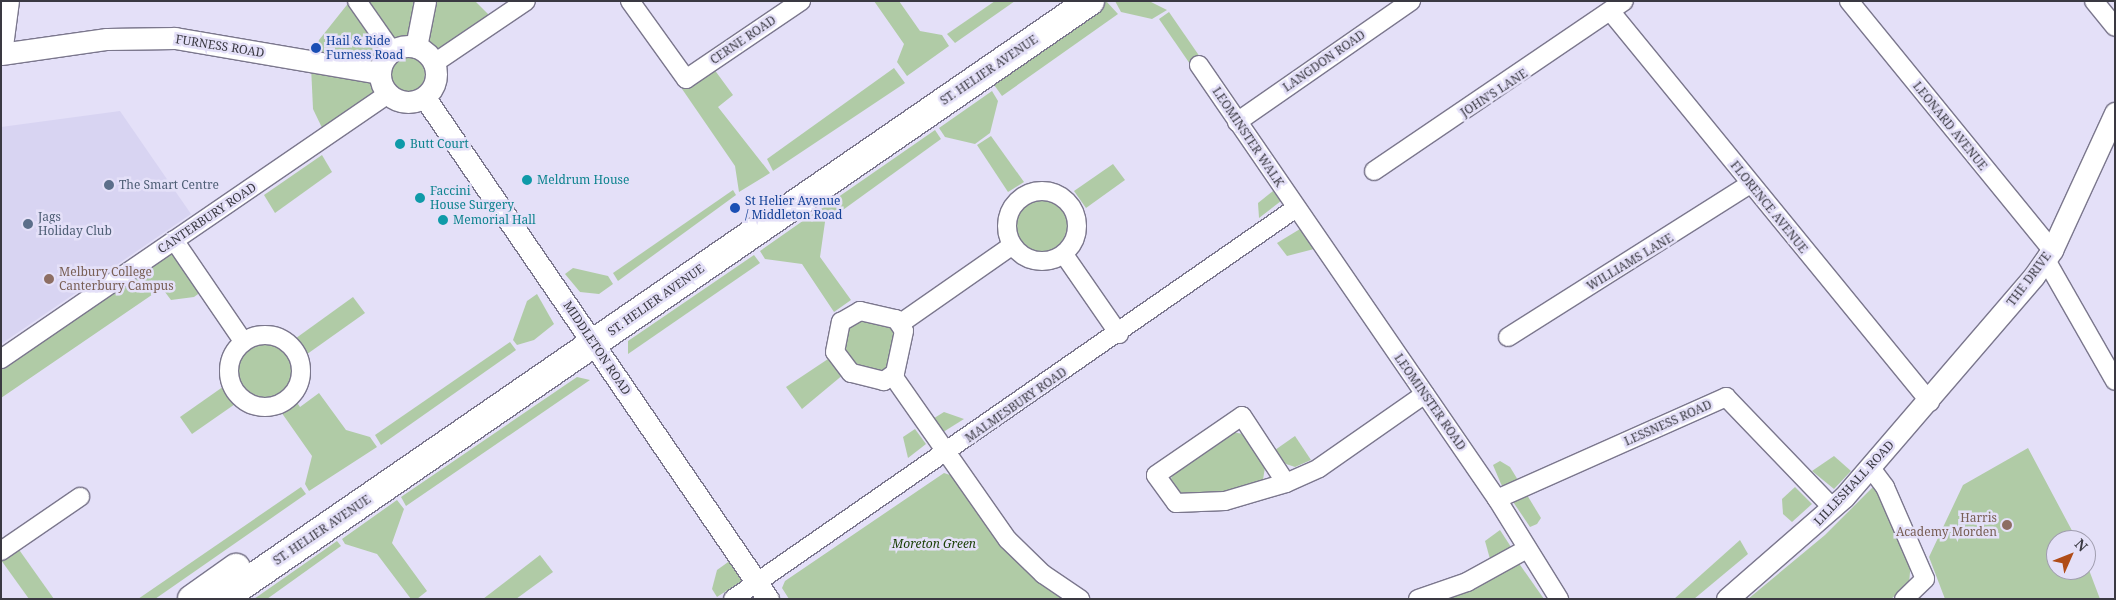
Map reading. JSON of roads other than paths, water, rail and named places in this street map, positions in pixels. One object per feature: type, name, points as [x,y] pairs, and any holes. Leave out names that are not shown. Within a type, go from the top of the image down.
[{"type":"highway","name":"ST. HELIER AVENUE","points":[[222,599],[1058,1]]},
{"type":"highway","name":"ST. HELIER AVENUE","points":[[192,599],[589,337],[1090,1]]},
{"type":"street","points":[[2,54],[10,1]]},
{"type":"street","points":[[357,1],[392,51]]},
{"type":"street","points":[[416,47],[425,1]]},
{"type":"street","points":[[433,64],[526,1]]},
{"type":"street","name":"CERNE ROAD","points":[[630,1],[686,79],[800,1]]},
{"type":"street","name":"LANGDON ROAD","points":[[1238,122],[1411,1]]},
{"type":"street","name":"LEONARD AVENUE","points":[[1849,1],[2049,255],[2114,376]]},
{"type":"street","points":[[2094,1],[2115,27]]},
{"type":"street","name":"JOHN'S LANE","points":[[1374,171],[1617,6]]},
{"type":"street","name":"FLORENCE AVENUE","points":[[1617,6],[1750,184],[1930,402]]},
{"type":"street","name":"FURNESS ROAD","points":[[2,54],[107,39],[175,38],[379,73]]},
{"type":"street","points":[[416,47],[433,64],[436,83],[424,98],[410,102],[388,94],[379,73],[392,51],[416,47]]},
{"type":"street","name":"LEOMINSTER WALK","points":[[1199,65],[1296,208]]},
{"type":"street","name":"CANTERBURY ROAD","points":[[1,359],[388,94]]},
{"type":"street","name":"MIDDLETON ROAD","points":[[424,98],[763,590]]},
{"type":"street","name":"THE DRIVE","points":[[1930,402],[2049,255],[2115,113]]},
{"type":"street","name":"WILLIAMS LANE","points":[[1508,337],[1750,184]]},
{"type":"street","points":[[1031,190],[1064,197],[1076,217],[1065,256],[1056,261],[1016,254],[1010,247],[1013,203],[1031,190]]},
{"type":"street","name":"MALMESBURY ROAD","points":[[733,599],[763,590],[946,454],[1296,208]]},
{"type":"street","name":"LEOMINSTER ROAD","points":[[1296,208],[1497,499],[1525,550],[1559,599]]},
{"type":"street","points":[[174,240],[243,341]]},
{"type":"street","points":[[901,323],[904,331],[892,376],[884,381],[851,373],[838,360],[836,342],[841,322],[853,312],[901,323],[1010,247]]},
{"type":"street","points":[[1065,256],[1119,334]]},
{"type":"street","points":[[252,334],[288,341],[302,361],[294,395],[276,408],[241,403],[228,381],[235,347],[243,341],[252,334]]},
{"type":"street","points":[[892,376],[946,454],[1022,556],[1080,599]]},
{"type":"street","points":[[1286,484],[1242,416],[1156,475],[1176,503],[1225,501],[1286,484],[1319,468],[1425,394]]},
{"type":"street","name":"LESSNESS ROAD","points":[[1497,499],[1726,397],[1833,508]]},
{"type":"street","name":"LILLESHALL ROAD","points":[[1727,599],[1833,508],[1930,402]]},
{"type":"street","points":[[1870,467],[1885,487],[1925,579],[1904,599]]},
{"type":"street","points":[[3,545],[80,497]]},
{"type":"street","points":[[1418,599],[1467,582],[1525,550]]},
{"type":"place","name":"Hail & Ride Furness Road","points":[[316,48]]},
{"type":"place","name":"Butt Court","points":[[400,144]]},
{"type":"place","name":"Meldrum House","points":[[527,180]]},
{"type":"place","name":"The Smart Centre","points":[[109,185]]},
{"type":"place","name":"Faccini House Surgery","points":[[420,198]]},
{"type":"place","name":"St Helier Avenue / Middleton Road","points":[[735,208]]},
{"type":"place","name":"Memorial Hall","points":[[443,220]]},
{"type":"place","name":"Jags Holiday Club","points":[[28,224]]},
{"type":"place","name":"Melbury College Canterbury Campus","points":[[49,279]]},
{"type":"place","name":"Harris Academy Morden","points":[[2007,525]]},
{"type":"park label","name":"Moreton Green","points":[[934,544]]}]
